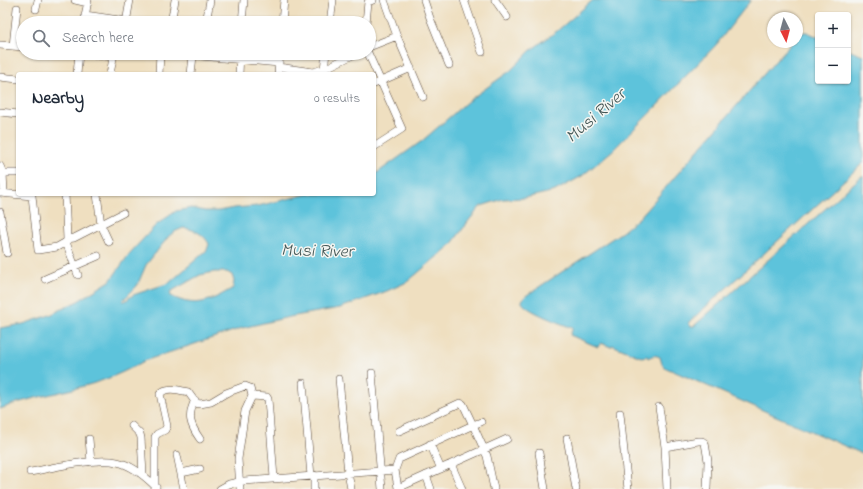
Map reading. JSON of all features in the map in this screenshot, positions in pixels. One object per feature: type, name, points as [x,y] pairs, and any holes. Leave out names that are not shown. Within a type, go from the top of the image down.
[{"type":"street","points":[[36,9],[38,0]]},
{"type":"street","points":[[74,0],[88,1],[85,15],[91,16]]},
{"type":"street","points":[[127,16],[130,0]]},
{"type":"street","points":[[173,16],[175,0]]},
{"type":"street","points":[[207,16],[210,0]]},
{"type":"street","points":[[243,16],[244,0]]},
{"type":"street","points":[[283,16],[284,0]]},
{"type":"street","points":[[331,16],[333,0]]},
{"type":"street","points":[[367,16],[368,2],[373,0]]},
{"type":"street","points":[[384,0],[397,36],[423,97]]},
{"type":"street","points":[[424,0],[449,65]]},
{"type":"street","points":[[464,0],[482,52]]},
{"type":"street","points":[[495,0],[507,17]]},
{"type":"street","points":[[16,16],[17,8]]},
{"type":"street","points":[[13,46],[16,18]]},
{"type":"street","points":[[376,44],[397,36]]},
{"type":"street","points":[[0,44],[16,46]]},
{"type":"street","points":[[76,72],[77,60]]},
{"type":"street","points":[[110,72],[112,60]]},
{"type":"street","points":[[159,72],[160,60]]},
{"type":"street","points":[[192,72],[196,60]]},
{"type":"street","points":[[239,72],[240,60]]},
{"type":"street","points":[[250,60],[278,68],[306,72]]},
{"type":"street","points":[[324,69],[325,60]]},
{"type":"street","points":[[316,72],[343,60]]},
{"type":"street","points":[[370,60],[374,72]]},
{"type":"street","points":[[376,146],[402,129],[377,83],[411,68]]},
{"type":"street","points":[[0,77],[16,79]]},
{"type":"street","points":[[0,112],[16,114]]},
{"type":"street","points":[[16,173],[1,169],[2,193],[16,194]]},
{"type":"street","points":[[32,196],[38,250],[57,247],[67,240],[101,225],[123,213]]},
{"type":"street","points":[[65,196],[67,240],[78,275]]},
{"type":"street","points":[[97,196],[101,225],[109,242]]},
{"type":"street","points":[[0,212],[2,242],[7,253]]},
{"type":"street","points":[[45,279],[98,256]]},
{"type":"street","points":[[372,373],[382,489]]},
{"type":"street","points":[[339,379],[348,473],[351,489]]},
{"type":"street","points":[[303,383],[314,489]]},
{"type":"street","points":[[156,488],[155,437],[157,434],[165,430],[167,426],[160,394],[162,391],[181,390],[188,392],[200,404],[206,404],[226,393],[245,386],[250,388],[252,396],[245,412],[238,459],[239,485]]},
{"type":"street","points":[[252,396],[266,397],[268,399],[274,478]]},
{"type":"street","points":[[195,400],[190,414],[190,420],[200,439]]},
{"type":"street","points":[[399,431],[460,403],[463,404],[484,449],[491,470],[494,489]]},
{"type":"street","points":[[658,407],[665,448],[667,489]]},
{"type":"street","points":[[620,413],[628,489]]},
{"type":"street","points":[[481,422],[398,459],[395,470],[398,488],[507,439]]},
{"type":"street","points":[[132,426],[140,434],[141,438],[143,474]]},
{"type":"street","points":[[567,438],[576,489]]},
{"type":"street","points":[[89,439],[91,462]]},
{"type":"street","points":[[665,448],[698,441],[705,443],[708,461],[707,489]]},
{"type":"street","points":[[430,444],[441,469]]},
{"type":"street","points":[[539,453],[546,489]]},
{"type":"street","points":[[177,455],[184,489]]},
{"type":"street","points":[[30,472],[91,462],[118,462],[143,474],[156,488]]},
{"type":"street","points":[[451,464],[462,489]]},
{"type":"street","points":[[181,473],[200,469]]},
{"type":"street","points":[[220,489],[229,484],[239,485],[274,478],[395,470]]},
{"type":"street","points":[[426,475],[431,489]]},
{"type":"water","name":"Musi River","points":[[593,0],[751,0],[716,45],[613,150],[582,176],[555,191],[525,198],[503,199],[481,206],[451,245],[407,282],[340,308],[289,317],[242,328],[144,361],[99,382],[42,396],[0,409],[0,328],[23,324],[50,315],[78,301],[110,281],[130,253],[156,225],[176,211],[191,208],[205,211],[218,211],[258,206],[300,196],[376,196],[376,174],[422,141],[468,101],[510,71],[531,50],[557,31]],"holes":[[[183,228],[195,231],[207,240],[209,244],[207,250],[169,283],[133,295],[125,301],[122,301],[137,286],[146,265],[169,236]],[[214,272],[227,272],[232,275],[234,281],[233,288],[218,297],[196,303],[180,300],[171,296],[170,292],[200,275]]]},
{"type":"water","points":[[803,32],[807,32],[815,36],[815,84],[851,84],[851,51],[863,56],[863,163],[688,323],[691,326],[694,326],[863,175],[863,454],[664,367],[660,357],[641,357],[612,345],[611,347],[601,343],[598,347],[570,335],[573,328],[553,321],[537,313],[524,305],[522,302],[527,295],[622,232],[640,217],[787,48],[803,48]]}]
